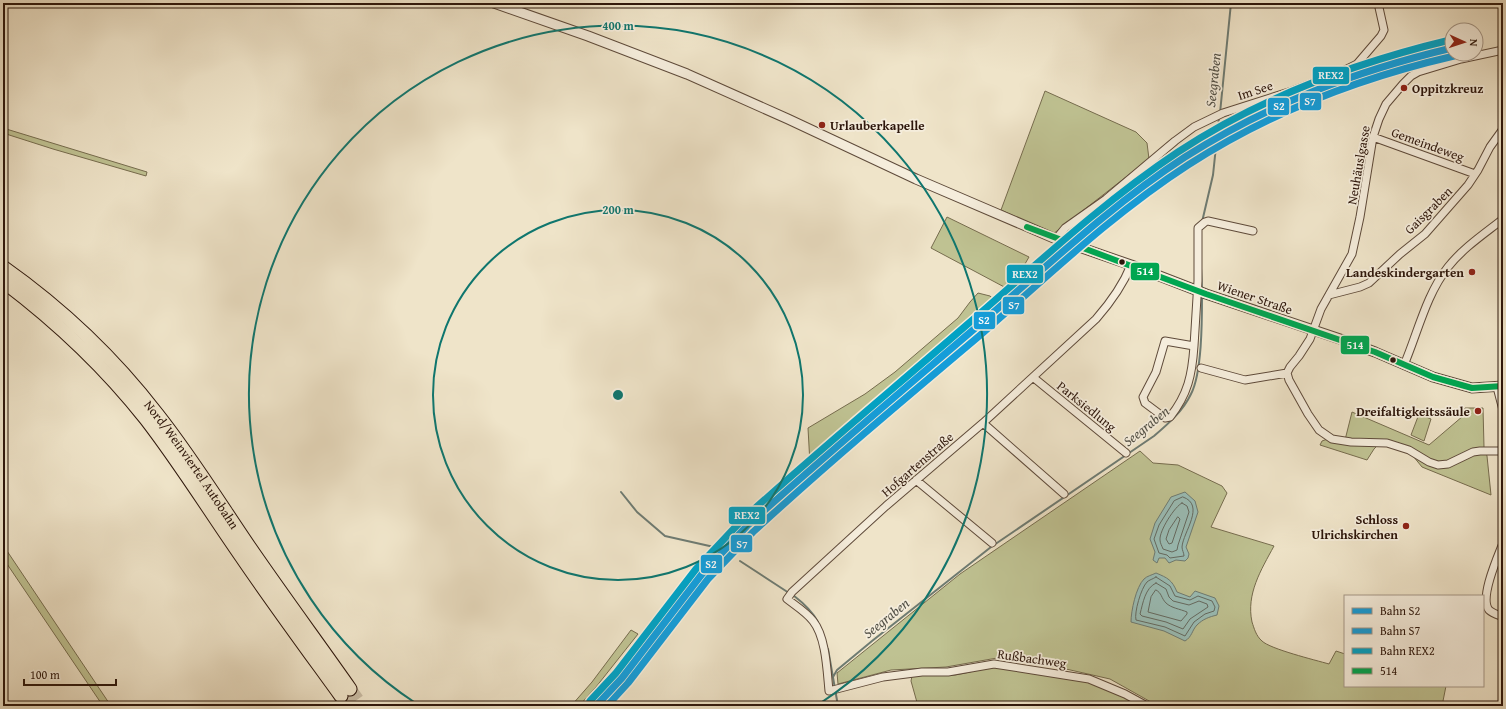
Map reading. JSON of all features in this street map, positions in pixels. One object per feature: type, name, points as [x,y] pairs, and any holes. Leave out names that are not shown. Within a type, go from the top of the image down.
[{"type":"highway","name":"Nord/Weinviertel Autobahn","points":[[3,266],[68,318],[103,352],[145,400],[170,432],[286,600],[345,692],[283,616],[180,466],[145,418],[111,378],[76,343],[42,312],[3,281]]},
{"type":"street","name":"Wiener Straße","points":[[494,3],[687,74],[781,116],[916,180],[1056,239],[1131,265],[1201,293],[1375,352],[1432,377],[1462,386],[1481,388],[1500,386]]},
{"type":"street","name":"Im See","points":[[1056,239],[1065,228],[1106,199],[1182,135],[1223,113],[1292,91],[1341,72],[1357,64],[1381,36],[1384,30],[1378,3]]},
{"type":"street","name":"Neuhäuslgasse","points":[[1287,373],[1310,339],[1321,309],[1348,263],[1355,244],[1373,137],[1386,104],[1403,84],[1414,74],[1437,65],[1503,50]]},
{"type":"street","name":"Gaisgraben","points":[[1329,295],[1360,287],[1369,282],[1425,234],[1449,206],[1460,196],[1475,174],[1490,147],[1503,129]]},
{"type":"street","name":"Gemeindeweg","points":[[1373,137],[1475,174]]},
{"type":"street","points":[[1404,365],[1428,302],[1444,273],[1455,259],[1472,243],[1503,218]]},
{"type":"street","points":[[1194,346],[1165,341],[1156,372],[1143,397],[1145,403],[1165,418],[1170,418],[1179,406],[1190,381],[1193,365],[1201,293],[1198,228],[1208,221],[1253,231]]},
{"type":"street","name":"Hofgartenstraße","points":[[834,689],[820,636],[814,622],[787,599],[790,594],[916,480],[1034,378],[1096,319],[1109,303],[1128,273],[1131,265]]},
{"type":"street","points":[[1201,368],[1245,380],[1287,373],[1288,380],[1319,430],[1332,438],[1352,442],[1387,443],[1409,450],[1428,462],[1438,465],[1448,464],[1480,451],[1503,451]]},
{"type":"street","name":"Parksiedlung","points":[[1034,378],[1126,453]]},
{"type":"street","points":[[1500,386],[1503,410]]},
{"type":"street","points":[[983,423],[1064,494]]},
{"type":"street","points":[[916,480],[992,543]]},
{"type":"street","points":[[1503,543],[1486,591],[1485,600],[1489,610],[1503,617]]},
{"type":"street","name":"Rußbachweg","points":[[834,689],[905,673],[948,672],[994,664],[1089,679],[1119,691],[1147,706]]},
{"type":"green space","points":[[1045,91],[1136,132],[1147,143],[1149,159],[1053,234],[1001,210]]},
{"type":"green space","points":[[3,128],[147,172],[146,176],[3,133]]},
{"type":"green space","points":[[947,217],[1029,257],[1011,288],[1008,289],[931,248]]},
{"type":"green space","points":[[978,293],[990,296],[998,303],[954,339],[810,464],[808,428],[865,394],[895,372],[958,318]]},
{"type":"green space","points":[[1465,408],[1483,408],[1484,447],[1487,456],[1491,495],[1422,467],[1413,456],[1407,452],[1385,445],[1377,446],[1367,460],[1320,445],[1322,441],[1333,437],[1345,440],[1352,412],[1429,445],[1463,416]]},
{"type":"green space","points":[[1419,414],[1431,419],[1424,441],[1411,435]]},
{"type":"green space","points":[[1140,451],[1153,463],[1178,465],[1222,486],[1227,493],[1211,527],[1274,546],[1256,582],[1251,602],[1252,622],[1254,629],[1262,641],[1283,651],[1329,664],[1336,651],[1344,654],[1344,687],[1446,687],[1442,706],[1158,706],[1110,679],[1044,664],[997,658],[946,667],[891,670],[838,684],[837,673],[960,574]]},
{"type":"green space","points":[[3,545],[111,706],[103,706],[3,558]]},
{"type":"green space","points":[[631,630],[638,634],[579,706],[571,706],[592,682]]},
{"type":"green space","points":[[995,667],[1090,682],[1128,699],[1138,706],[918,706],[911,681],[912,676],[955,675]]},
{"type":"water","points":[[1185,492],[1195,501],[1198,512],[1186,547],[1189,554],[1188,558],[1185,561],[1176,560],[1169,563],[1165,558],[1159,558],[1157,563],[1153,560],[1155,552],[1150,539],[1155,523],[1171,497]]},
{"type":"water","points":[[1156,573],[1169,580],[1177,592],[1190,597],[1195,591],[1215,598],[1219,606],[1217,615],[1206,618],[1199,623],[1189,638],[1185,641],[1164,631],[1131,622],[1136,593],[1141,583],[1148,576]]},
{"type":"waterway","name":"Seegraben","points":[[1220,113],[1231,3]]},
{"type":"waterway","name":"Seegraben","points":[[1202,222],[1213,175],[1219,118]]},
{"type":"waterway","name":"Seegraben","points":[[1201,268],[1202,289]]},
{"type":"waterway","name":"Seegraben","points":[[833,677],[837,670],[872,641],[991,547],[1154,436],[1175,417],[1188,400],[1195,385],[1201,346],[1202,296]]},
{"type":"waterway","points":[[621,492],[637,512],[665,536],[714,547]]},
{"type":"waterway","points":[[740,561],[789,593]]},
{"type":"waterway","points":[[793,595],[807,607],[818,622]]},
{"type":"waterway","name":"Seegraben","points":[[828,649],[838,706]]},
{"type":"tunnel","points":[[350,689],[362,706]]},
{"type":"tunnel","points":[[341,696],[348,706]]},
{"type":"rail line","name":"REX2","points":[[590,701],[616,673],[696,569],[742,520],[1045,256],[1150,171],[1210,132],[1275,98],[1379,59],[1444,42]]},
{"type":"rail line","name":"S2","points":[[596,706],[622,678],[702,574],[747,526],[1076,240],[1129,197],[1185,157],[1216,138],[1281,105],[1314,91],[1381,67],[1444,50]]},
{"type":"rail line","name":"S7","points":[[607,706],[628,683],[708,579],[753,532],[864,433],[978,337],[1080,247],[1133,204],[1188,165],[1219,146],[1283,113],[1350,86],[1444,59]]},
{"type":"transit line","name":"514","points":[[1027,227],[1206,294],[1375,352],[1433,377],[1472,388],[1503,386]]},
{"type":"place","name":"Oppitzkreuz","points":[[1404,88]]},
{"type":"place","name":"Urlauberkapelle","points":[[822,125]]},
{"type":"place","name":"Landeskindergarten","points":[[1472,272]]},
{"type":"place","name":"Dreifaltigkeitssäule","points":[[1478,411]]},
{"type":"place","name":"Schloss Ulrichskirchen","points":[[1406,526]]}]
